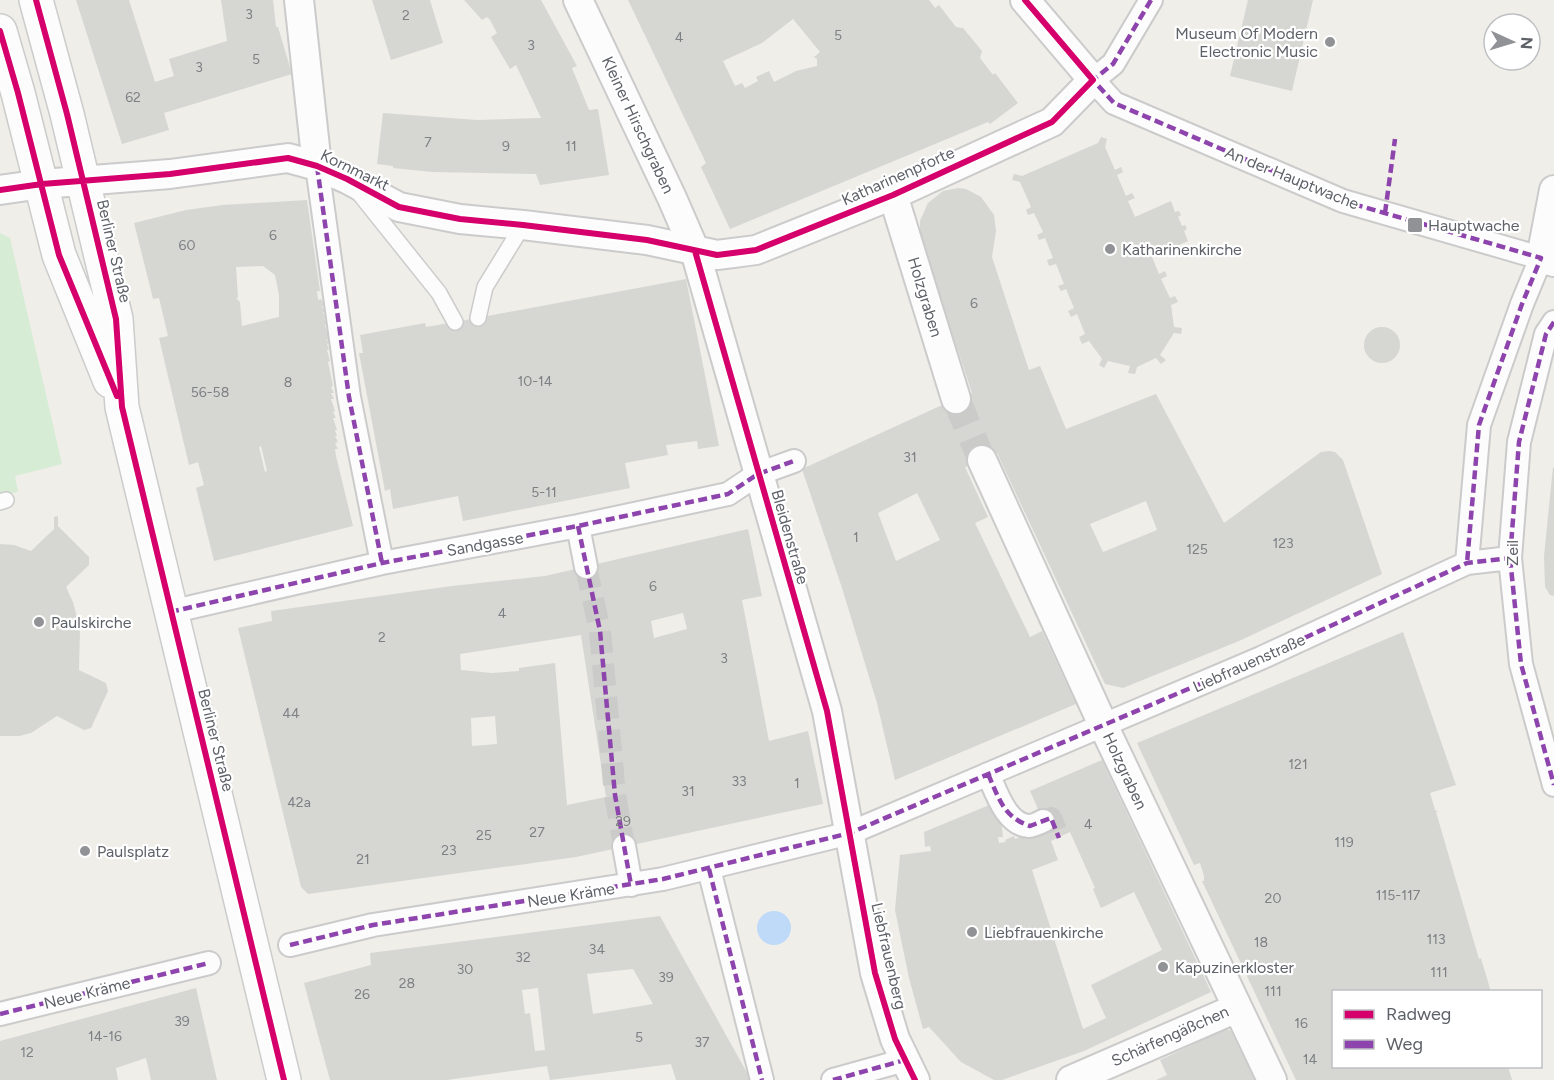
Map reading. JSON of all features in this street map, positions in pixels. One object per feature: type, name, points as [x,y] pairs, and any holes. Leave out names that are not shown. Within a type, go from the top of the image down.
[{"type":"main road","name":"Berliner Straße","points":[[36,0],[84,182],[116,319],[122,407],[284,1080]]},
{"type":"main road","name":"Berliner Straße","points":[[0,31],[59,255],[122,407]]},
{"type":"street","points":[[299,0],[317,166]]},
{"type":"street","name":"Kleiner Hirschgraben","points":[[578,0],[695,251]]},
{"type":"street","points":[[1025,0],[1093,80],[1113,64],[1151,0]]},
{"type":"street","name":"Katharinenpforte","points":[[695,251],[717,255],[756,250],[893,195],[1052,122],[1093,80]]},
{"type":"street","name":"An der Hauptwache","points":[[1093,80],[1114,103],[1343,201],[1548,260]]},
{"type":"street","name":"Kornmarkt","points":[[0,190],[42,184],[170,174],[288,158],[317,166],[347,179],[399,207],[460,219],[647,240],[695,251]]},
{"type":"street","name":"Kornmarkt","points":[[317,166],[349,397],[382,562]]},
{"type":"street","points":[[1467,563],[1479,425],[1522,304],[1548,260],[1554,190]]},
{"type":"street","name":"Holzgraben","points":[[893,195],[956,399]]},
{"type":"street","name":"Bleidenstraße","points":[[695,251],[827,711],[850,833]]},
{"type":"street","name":"Zeil","points":[[1554,322],[1546,334],[1519,442],[1510,558],[1521,663],[1554,785]]},
{"type":"street","name":"Holzgraben","points":[[982,460],[1104,726],[1272,1080]]},
{"type":"street","name":"Sandgasse","points":[[170,612],[382,562],[578,526],[728,494],[758,474],[794,461]]},
{"type":"street","points":[[578,526],[586,567]]},
{"type":"street","name":"Liebfrauenstraße","points":[[850,833],[1261,658],[1467,563],[1510,558]]},
{"type":"street","points":[[988,774],[1003,808],[1019,822],[1030,826],[1043,821]]},
{"type":"street","name":"Neue Kräme","points":[[290,945],[373,925],[631,885],[709,869],[850,833]]},
{"type":"street","name":"Liebfrauenberg","points":[[833,1080],[910,1070],[895,1039],[875,973],[850,833]]},
{"type":"street","points":[[624,846],[631,885]]},
{"type":"street","points":[[709,869],[762,1080]]},
{"type":"street","name":"Neue Kräme","points":[[0,1014],[208,963]]},
{"type":"street","name":"Schärfengäßchen","points":[[1071,1080],[1237,1008]]},
{"type":"lane","points":[[347,179],[439,293],[455,322]]},
{"type":"lane","points":[[478,318],[485,287],[523,225]]},
{"type":"green space","points":[[0,233],[10,238],[62,464],[15,476],[18,492],[0,495]]},
{"type":"water","points":[[774,911],[786,916],[791,928],[786,940],[774,945],[762,940],[757,928],[762,916]]},
{"type":"building","points":[[76,0],[129,0],[155,82],[174,76],[169,59],[227,41],[221,0],[273,0],[276,27],[278,27],[292,74],[164,113],[169,130],[122,144]]},
{"type":"building","points":[[372,0],[430,0],[443,43],[391,60]]},
{"type":"building","points":[[464,0],[541,0],[577,66],[572,68],[589,110],[598,109],[609,175],[540,185],[536,174],[432,172],[377,164],[383,113],[477,120],[541,118],[516,65],[510,69],[491,37],[497,33],[490,20],[487,17],[482,20]]},
{"type":"building","points":[[628,0],[929,0],[935,8],[939,5],[956,27],[963,28],[982,51],[980,58],[1018,103],[990,124],[988,122],[730,229],[701,167],[706,163]],"holes":[[[793,19],[820,52],[814,57],[817,59],[817,66],[796,71],[774,82],[769,71],[756,77],[758,81],[745,88],[742,83],[735,86],[723,61],[762,43]]]},
{"type":"building","points":[[1248,0],[1313,0],[1292,91],[1230,76]]},
{"type":"building","name":"Katharinenkirche","points":[[1101,137],[1107,139],[1105,147],[1115,170],[1121,167],[1123,172],[1117,175],[1126,196],[1132,193],[1135,198],[1128,201],[1135,217],[1171,201],[1175,212],[1179,211],[1181,215],[1178,217],[1182,226],[1185,225],[1187,229],[1184,231],[1188,241],[1152,257],[1159,274],[1165,271],[1167,276],[1161,279],[1170,298],[1175,296],[1178,302],[1171,305],[1174,327],[1182,328],[1181,334],[1174,333],[1160,355],[1166,360],[1161,364],[1156,358],[1137,367],[1135,374],[1128,373],[1130,366],[1108,361],[1104,368],[1099,365],[1102,359],[1089,341],[1082,344],[1079,337],[1085,334],[1077,314],[1071,317],[1068,311],[1074,308],[1066,289],[1061,291],[1058,286],[1064,284],[1056,264],[1049,266],[1047,260],[1053,258],[1045,238],[1039,240],[1037,235],[1043,232],[1034,213],[1028,215],[1026,210],[1031,207],[1020,182],[1012,180],[1014,174],[1022,176],[1098,143]]},
{"type":"building","points":[[966,189],[981,197],[994,215],[996,231],[992,257],[1029,370],[1040,366],[1066,429],[1156,394],[1224,523],[1321,452],[1335,452],[1343,460],[1382,574],[1239,641],[1123,688],[1105,684],[997,453],[965,467],[988,517],[975,523],[1030,637],[1042,631],[1076,704],[895,780],[877,703],[802,469],[972,393],[920,236],[920,221],[928,203],[943,191]],"holes":[[[917,493],[940,540],[896,561],[878,513]],[[1146,501],[1157,530],[1103,552],[1090,524]]]},
{"type":"building","points":[[307,200],[320,291],[317,291],[318,300],[321,299],[325,306],[322,306],[329,339],[327,339],[330,361],[328,362],[333,386],[331,387],[334,393],[331,393],[334,399],[331,399],[335,411],[333,412],[336,418],[333,418],[338,442],[335,443],[338,449],[335,449],[353,526],[214,561],[196,488],[204,485],[198,462],[189,465],[159,338],[168,336],[159,298],[153,299],[134,223],[186,210],[223,205]],"holes":[[[263,266],[275,275],[279,295],[279,317],[242,326],[240,302],[236,298],[238,298],[236,267]],[[261,446],[267,471],[265,472],[259,447]]]},
{"type":"building","points":[[686,279],[719,446],[698,449],[697,441],[666,445],[668,455],[625,463],[630,488],[463,521],[458,496],[393,509],[390,489],[385,491],[359,353],[363,353],[360,335],[425,323],[426,327]]},
{"type":"building","points":[[1382,327],[1394,333],[1400,345],[1394,357],[1382,363],[1370,357],[1364,345],[1370,333]]},
{"type":"building","points":[[1553,467],[1554,596],[1550,595],[1545,587],[1544,556]]},
{"type":"building","name":"Paulskirche","points":[[58,516],[58,526],[89,557],[89,565],[66,587],[73,602],[80,629],[79,670],[106,683],[108,691],[91,728],[84,730],[57,716],[31,733],[19,736],[0,736],[0,544],[14,545],[31,551],[54,529],[54,517]]},
{"type":"building","points":[[748,529],[762,596],[742,600],[769,741],[808,731],[823,804],[576,857],[308,894],[301,887],[238,628],[272,621],[271,611],[452,586],[545,576]],"holes":[[[683,613],[687,629],[654,638],[651,621]],[[581,635],[606,797],[567,805],[555,663],[519,668],[519,671],[492,673],[461,670],[460,654]],[[495,716],[497,744],[472,746],[471,718]]]},
{"type":"building","points":[[1403,632],[1456,785],[1430,793],[1435,810],[1438,812],[1436,812],[1479,959],[1481,958],[1490,990],[1332,990],[1332,1068],[1509,1068],[1512,1080],[1296,1080],[1202,881],[1204,881],[1204,876],[1200,863],[1194,865],[1137,743]]},
{"type":"building","points":[[1102,760],[1211,992],[1084,1051],[1002,1080],[994,1080],[961,1062],[929,1027],[923,1029],[909,978],[895,910],[900,855],[931,851],[930,846],[925,847],[924,832],[999,801],[1003,837],[998,837],[999,843],[1046,827],[1030,791]],"holes":[[[1070,832],[1095,888],[1093,889],[1101,908],[1134,892],[1162,950],[1091,985],[1106,1018],[1083,1029],[1032,870],[1058,860],[1051,841]]]},
{"type":"building","points":[[660,916],[751,1080],[676,1080],[671,1064],[550,1080],[547,1066],[447,1080],[330,1080],[304,983],[371,965],[370,953]],"holes":[[[633,969],[653,1004],[593,1014],[587,974]],[[538,988],[545,1050],[535,1051],[530,1013],[525,1014],[522,990]]]},
{"type":"building","points":[[196,988],[217,1080],[151,1080],[146,1058],[116,1068],[118,1080],[0,1080],[0,1041]]},
{"type":"building","points":[[1226,1029],[1231,1031],[1255,1080],[1156,1080],[1167,1075],[1160,1060]]},
{"type":"tunnel","points":[[956,399],[982,460]]},
{"type":"tunnel","points":[[586,567],[600,631],[615,795],[624,846]]},
{"type":"tunnel","points":[[1043,821],[1051,818],[1059,838]]},
{"type":"marked path","points":[[1151,0],[1113,64],[1093,80],[1114,103],[1343,201],[1541,258],[1522,304],[1479,425],[1467,563]]},
{"type":"marked path","points":[[1385,213],[1395,139]]},
{"type":"marked path","points":[[317,166],[349,397],[382,563]]},
{"type":"marked path","points":[[1554,322],[1546,334],[1519,442],[1510,558],[1521,664],[1554,785]]},
{"type":"marked path","points":[[170,612],[382,563],[578,526],[728,494],[758,474],[794,461]]},
{"type":"marked path","points":[[578,526],[600,631],[615,795],[631,885]]},
{"type":"marked path","points":[[290,945],[373,925],[663,879],[850,833],[1261,658],[1467,563],[1510,558]]},
{"type":"marked path","points":[[988,774],[999,799],[1008,812],[1030,826],[1051,818],[1059,838]]},
{"type":"marked path","points":[[709,869],[762,1080]]},
{"type":"marked path","points":[[0,1014],[209,963]]},
{"type":"marked path","points":[[833,1080],[905,1060]]},
{"type":"cycle path","points":[[36,0],[67,114],[116,319],[122,407],[284,1080]]},
{"type":"cycle path","points":[[0,190],[42,184],[170,174],[288,158],[317,166],[347,179],[399,207],[460,219],[647,240],[717,255],[756,250],[893,195],[1052,122],[1093,80],[1025,0]]},
{"type":"cycle path","points":[[0,31],[59,255],[117,396]]},
{"type":"cycle path","points":[[695,251],[827,711],[875,973],[895,1039],[915,1080]]},
{"type":"place","name":"Museum Of Modern Electronic Music","points":[[1330,42]]},
{"type":"place","name":"Hauptwache","points":[[1415,225]]},
{"type":"place","name":"Katharinenkirche","points":[[1110,249]]},
{"type":"place","name":"Paulskirche","points":[[39,622]]},
{"type":"place","name":"Paulsplatz","points":[[85,851]]},
{"type":"place","name":"Liebfrauenkirche","points":[[972,932]]},
{"type":"place","name":"Kapuzinerkloster","points":[[1163,967]]}]
